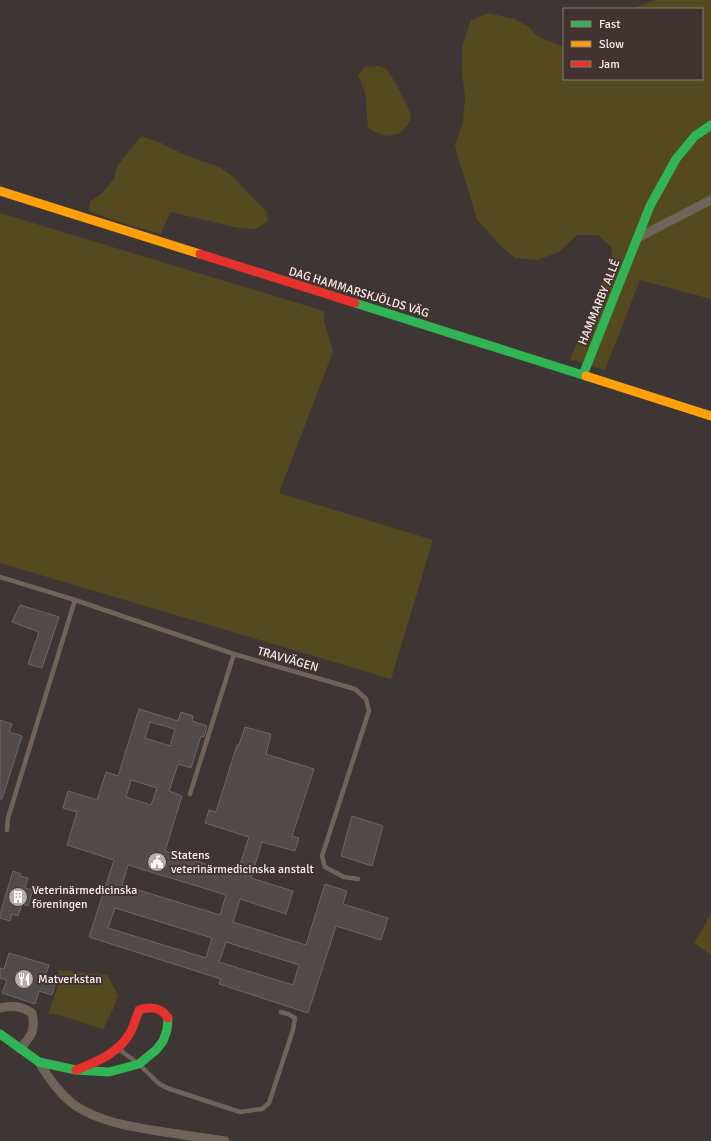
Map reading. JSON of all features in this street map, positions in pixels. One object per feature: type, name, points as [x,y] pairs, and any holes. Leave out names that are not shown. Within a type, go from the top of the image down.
[{"type":"main road","name":"HAMMARBY ALLÉ","points":[[583,375],[650,206],[676,159],[695,136],[711,125]]},
{"type":"main road","name":"DAG HAMMARSKJÖLDS VÄG","points":[[0,191],[711,416]]},
{"type":"main road","points":[[0,1034],[39,1062],[76,1070],[109,1072],[138,1064],[156,1050],[163,1041],[167,1030],[168,1019],[164,1012],[148,1007],[139,1010],[129,1035],[117,1048],[100,1060],[76,1070]]},
{"type":"street","points":[[637,238],[711,200]]},
{"type":"street","points":[[0,1008],[17,1006],[32,1013],[34,1022],[32,1036],[20,1049]]},
{"type":"street","points":[[39,1062],[45,1073],[68,1099],[75,1106],[89,1114],[125,1126],[225,1141]]},
{"type":"lane","name":"TRAVVÄGEN","points":[[0,577],[75,600],[234,654],[355,689],[366,699],[368,711],[322,856],[325,867],[344,877],[358,879]]},
{"type":"lane","points":[[7,830],[8,818],[75,600]]},
{"type":"lane","points":[[190,794],[234,654]]},
{"type":"lane","points":[[117,1048],[166,1088],[240,1112],[262,1109],[269,1103],[293,1030],[295,1018],[281,1012]]},
{"type":"shaded area","points":[[656,0],[711,0],[711,299],[640,280],[605,370],[570,359],[611,263],[612,248],[598,235],[577,235],[559,252],[537,260],[515,258],[503,248],[477,220],[457,156],[455,144],[463,123],[465,97],[462,72],[462,46],[471,20],[488,13],[515,19],[529,27],[537,36],[563,47],[563,80],[703,80],[703,8],[634,8]]},
{"type":"shaded area","points":[[378,66],[386,69],[388,72],[400,92],[411,116],[406,127],[392,136],[383,135],[368,128],[365,92],[358,75],[365,67]]},
{"type":"shaded area","points":[[141,136],[161,143],[183,154],[219,167],[232,176],[266,211],[268,221],[256,229],[239,228],[170,212],[161,234],[119,222],[89,211],[90,202],[102,193],[114,179],[117,166]]},
{"type":"shaded area","points":[[0,213],[324,311],[324,321],[333,352],[279,493],[433,540],[391,679],[0,563]]},
{"type":"shaded area","points":[[711,914],[711,955],[694,943]]},
{"type":"shaded area","points":[[58,970],[107,975],[118,995],[103,1029],[59,1015],[48,1014],[58,986]]},
{"type":"building","points":[[20,605],[59,617],[42,668],[28,664],[39,632],[12,622]]},
{"type":"building","name":"Statens veterinärmedicinska anstalt","points":[[139,709],[178,721],[181,712],[193,716],[192,721],[207,726],[204,737],[201,736],[191,768],[178,764],[169,791],[182,796],[165,851],[237,874],[249,837],[205,823],[209,810],[216,812],[237,745],[239,745],[245,727],[271,734],[266,754],[314,769],[292,836],[299,838],[295,851],[262,842],[251,878],[293,891],[286,914],[240,899],[233,922],[306,945],[325,884],[347,891],[343,904],[388,918],[381,940],[336,926],[308,1013],[219,984],[221,979],[89,937],[114,860],[67,845],[77,812],[63,808],[68,791],[97,800],[106,772],[118,776]],"holes":[[[150,722],[175,729],[170,746],[145,738]],[[131,780],[157,788],[151,805],[126,797]],[[128,865],[226,895],[220,915],[122,885]],[[115,908],[212,938],[206,958],[108,928]],[[226,942],[299,965],[293,985],[219,962]]]},
{"type":"building","points":[[0,720],[12,724],[9,732],[22,736],[2,799],[0,799]]},
{"type":"building","points":[[352,816],[383,826],[372,866],[341,856]]},
{"type":"building","name":"Veterinärmedicinska föreningen","points":[[13,871],[21,874],[20,876],[28,878],[25,888],[33,890],[28,906],[22,904],[18,916],[12,914],[10,921],[0,918],[0,914]]},
{"type":"building","name":"Matverkstan","points":[[9,953],[49,965],[44,981],[55,985],[52,995],[39,991],[35,1004],[2,993],[7,980],[0,978],[0,968],[4,969]]},
{"type":"traffic: fast","points":[[583,375],[650,206],[676,159],[695,136],[711,125]]},
{"type":"traffic: fast","points":[[355,303],[586,376]]},
{"type":"traffic: fast","points":[[0,1034],[39,1062],[76,1070],[109,1072],[139,1064],[156,1050],[163,1041],[167,1030],[168,1018]]},
{"type":"traffic: slow","points":[[0,191],[200,254]]},
{"type":"traffic: slow","points":[[586,376],[711,416]]},
{"type":"traffic: jam","points":[[200,254],[355,303]]},
{"type":"traffic: jam","points":[[76,1070],[99,1060],[120,1046],[130,1033],[139,1010],[155,1008],[165,1014],[168,1018]]},
{"type":"place","name":"Statens veterinärmedicinska anstalt","points":[[157,862]]},
{"type":"place","name":"Veterinärmedicinska föreningen","points":[[18,897]]},
{"type":"place","name":"Matverkstan","points":[[24,979]]}]
